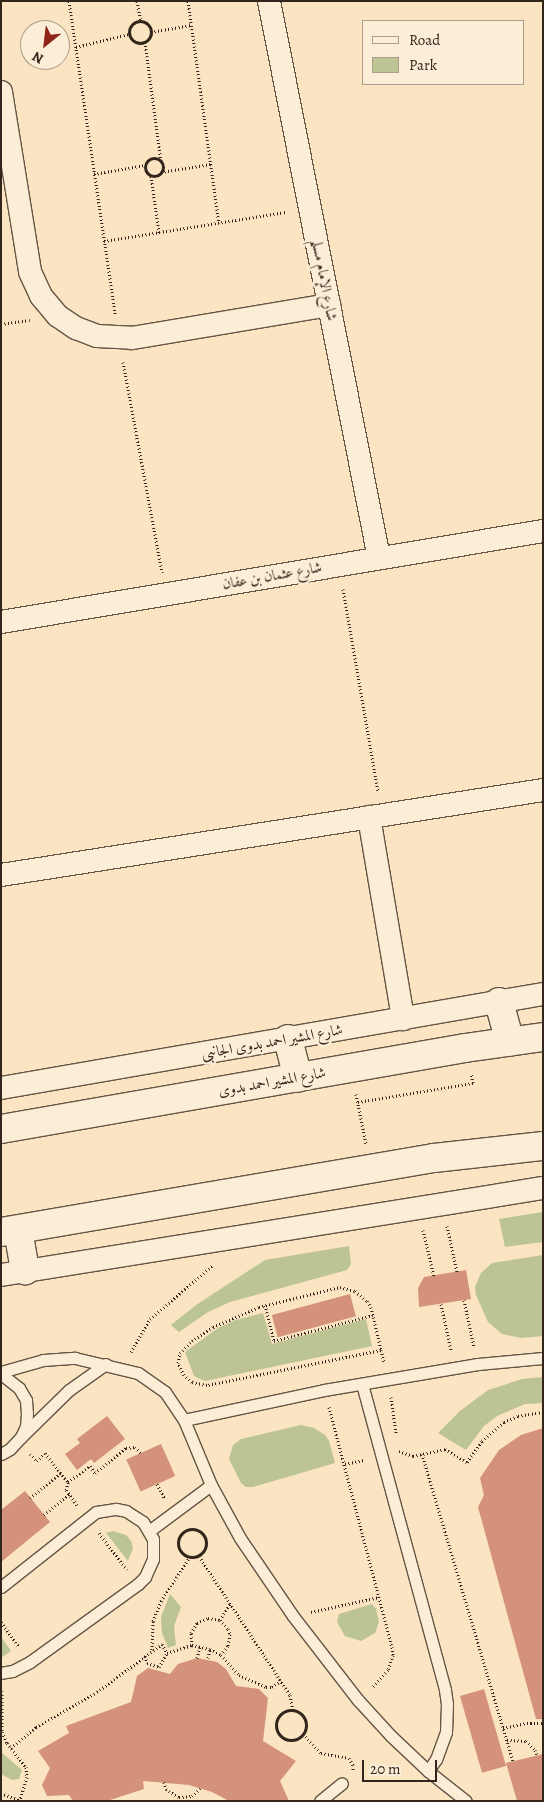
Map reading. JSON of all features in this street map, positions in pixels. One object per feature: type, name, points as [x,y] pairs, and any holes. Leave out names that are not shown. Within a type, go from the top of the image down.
[{"type":"street","name":"شارع الإمام مسلم","points":[[269,1],[379,558]]},
{"type":"street","points":[[1,92],[30,272],[41,296],[58,316],[76,328],[97,336],[118,339],[329,305]]},
{"type":"street","name":"شارع عثمان بن عفان","points":[[1,622],[543,531]]},
{"type":"street","points":[[1,875],[543,790]]},
{"type":"street","points":[[376,816],[403,1019]]},
{"type":"street","name":"شارع المشير احمد بدوى الجانبى","points":[[1,1088],[543,994]]},
{"type":"street","points":[[499,1002],[510,1042]]},
{"type":"street","name":"شارع المشير احمد بدوى","points":[[1,1129],[465,1048],[543,1037]]},
{"type":"street","points":[[288,1039],[298,1078]]},
{"type":"street","points":[[543,1146],[434,1158],[10,1231],[13,1273],[543,1188]]},
{"type":"lane","points":[[1,1373],[59,1358],[123,1368],[153,1381],[166,1392],[184,1420],[211,1484],[240,1538],[293,1616],[358,1700],[428,1771],[466,1801]]},
{"type":"lane","points":[[184,1420],[324,1390],[478,1364],[543,1358]]},
{"type":"lane","points":[[12,1446],[69,1390],[106,1364]]},
{"type":"lane","points":[[1,1373],[19,1388],[26,1400],[26,1426],[1,1461]]},
{"type":"lane","points":[[362,1384],[445,1690],[448,1711],[446,1732],[436,1759],[428,1771]]},
{"type":"lane","points":[[149,1530],[211,1484]]},
{"type":"lane","points":[[1,1587],[96,1512],[116,1509],[126,1511],[143,1522],[149,1530],[154,1549],[150,1568],[145,1577],[30,1662],[2,1673]]},
{"type":"lane","points":[[320,1801],[342,1783]]},
{"type":"path","points":[[69,1],[118,339],[166,594]]},
{"type":"path","points":[[137,1],[141,21]]},
{"type":"path","points":[[188,1],[219,223]]},
{"type":"path","points":[[129,34],[133,24],[141,21],[149,25],[151,32],[145,42],[163,167],[157,176],[151,176],[146,172],[145,165]]},
{"type":"path","points":[[151,32],[191,25]]},
{"type":"path","points":[[76,47],[129,34]]},
{"type":"path","points":[[129,34],[137,43],[145,42]]},
{"type":"path","points":[[94,174],[145,165],[151,158],[161,162]]},
{"type":"path","points":[[161,172],[211,164]]},
{"type":"path","points":[[151,176],[159,232]]},
{"type":"path","points":[[104,241],[310,209]]},
{"type":"path","points":[[339,565],[376,816]]},
{"type":"path","points":[[358,1102],[473,1083],[465,1048]]},
{"type":"path","points":[[351,1069],[372,1169]]},
{"type":"path","points":[[442,1204],[457,1272]]},
{"type":"path","points":[[418,1208],[434,1276]]},
{"type":"path","points":[[123,1368],[144,1327],[156,1313],[212,1266],[220,1254],[222,1240]]},
{"type":"path","points":[[381,1350],[207,1385],[196,1385],[188,1379],[178,1360],[181,1351],[192,1341],[224,1321],[265,1305],[340,1287],[355,1291],[362,1295],[371,1307],[388,1380],[399,1451]]},
{"type":"path","points":[[464,1300],[478,1364]]},
{"type":"path","points":[[442,1304],[455,1368]]},
{"type":"path","points":[[265,1305],[274,1341],[372,1315]]},
{"type":"path","points":[[324,1390],[393,1655],[384,1677],[358,1700]]},
{"type":"path","points":[[433,1452],[445,1449],[467,1462],[482,1441],[498,1426],[518,1416],[543,1412]]},
{"type":"path","points":[[12,1446],[37,1461],[45,1453],[68,1482]]},
{"type":"path","points":[[422,1454],[513,1762]]},
{"type":"path","points":[[30,1498],[61,1472]]},
{"type":"path","points":[[44,1514],[69,1494]]},
{"type":"path","points":[[152,1651],[153,1621],[160,1601],[189,1558],[199,1556],[206,1548],[206,1538],[199,1530],[183,1532],[178,1541],[180,1552],[189,1558]]},
{"type":"path","points":[[199,1556],[292,1699],[293,1710]]},
{"type":"path","points":[[293,1616],[379,1596]]},
{"type":"path","points":[[220,1620],[230,1604]]},
{"type":"path","points":[[192,1645],[191,1633],[197,1623],[208,1618],[220,1620],[230,1634],[228,1646],[221,1654]]},
{"type":"path","points":[[1,1622],[30,1662]]},
{"type":"path","points":[[11,1748],[36,1727],[85,1700],[162,1644],[167,1653]]},
{"type":"path","points":[[145,1656],[147,1663],[159,1667],[167,1653],[192,1645],[200,1646],[221,1654],[239,1675],[252,1681],[269,1688],[281,1682]]},
{"type":"path","points":[[197,1658],[200,1646]]},
{"type":"path","points":[[208,1658],[210,1649]]},
{"type":"path","points":[[1,1793],[21,1801],[27,1777],[26,1767],[11,1748],[2,1732],[2,1673]]},
{"type":"path","points":[[287,1710],[298,1711],[305,1719],[306,1724],[303,1734],[293,1739],[283,1737],[279,1733],[278,1717],[287,1710]]},
{"type":"path","points":[[503,1728],[527,1723],[543,1724]]},
{"type":"path","points":[[303,1734],[321,1753],[345,1756],[352,1761],[353,1769],[351,1773],[342,1776],[342,1783]]},
{"type":"path","points":[[507,1740],[520,1739],[535,1750],[537,1755]]},
{"type":"path","points":[[164,1782],[172,1794],[180,1799],[192,1796],[202,1788]]},
{"type":"green space","points":[[543,1212],[543,1242],[505,1247],[499,1219]]},
{"type":"green space","points":[[349,1246],[351,1264],[347,1270],[230,1302],[208,1312],[179,1332],[171,1325],[196,1305],[265,1260]]},
{"type":"green space","points":[[543,1255],[543,1336],[521,1338],[502,1334],[488,1322],[476,1295],[475,1287],[481,1273],[492,1263]]},
{"type":"green space","points":[[263,1313],[272,1344],[366,1319],[372,1346],[205,1381],[194,1376],[185,1352],[218,1328],[236,1320]]},
{"type":"green space","points":[[543,1377],[543,1403],[525,1404],[497,1416],[484,1426],[466,1450],[438,1433],[460,1411],[488,1390],[522,1379]]},
{"type":"green space","points":[[301,1425],[314,1428],[325,1435],[329,1441],[335,1463],[253,1487],[246,1487],[241,1483],[229,1459],[233,1445],[241,1439]]},
{"type":"green space","points":[[113,1531],[126,1535],[131,1541],[133,1548],[128,1561],[106,1533]]},
{"type":"green space","points":[[170,1594],[181,1607],[174,1626],[176,1645],[168,1648],[162,1633],[161,1617]]},
{"type":"green space","points":[[372,1604],[376,1609],[379,1622],[375,1633],[361,1641],[345,1636],[337,1622],[339,1614]]},
{"type":"green space","points":[[1,1637],[11,1651],[1,1658]]},
{"type":"green space","points":[[1,1752],[22,1770],[19,1779],[12,1780],[1,1774]]},
{"type":"building","points":[[466,1270],[471,1299],[419,1307],[418,1288],[424,1277]]},
{"type":"building","points":[[350,1294],[356,1316],[278,1337],[272,1315]]},
{"type":"building","points":[[107,1416],[125,1439],[94,1463],[91,1459],[77,1470],[65,1454],[80,1443],[77,1439]]},
{"type":"building","points":[[543,1428],[543,1719],[536,1719],[478,1507],[484,1495],[480,1478],[499,1450],[521,1435]]},
{"type":"building","points":[[161,1444],[175,1476],[141,1491],[126,1459]]},
{"type":"building","points":[[25,1491],[50,1522],[1,1562],[1,1510]]},
{"type":"building","points":[[197,1658],[217,1662],[226,1669],[236,1686],[259,1689],[268,1698],[263,1741],[296,1761],[280,1781],[289,1801],[229,1801],[212,1792],[189,1785],[143,1781],[144,1789],[107,1801],[73,1801],[69,1795],[47,1796],[42,1785],[50,1768],[38,1751],[69,1733],[66,1726],[131,1702],[137,1676],[148,1668],[170,1674],[178,1664]]},
{"type":"building","points":[[484,1689],[506,1766],[482,1773],[460,1696]]},
{"type":"building","points":[[543,1754],[543,1801],[517,1801],[506,1763]]}]
